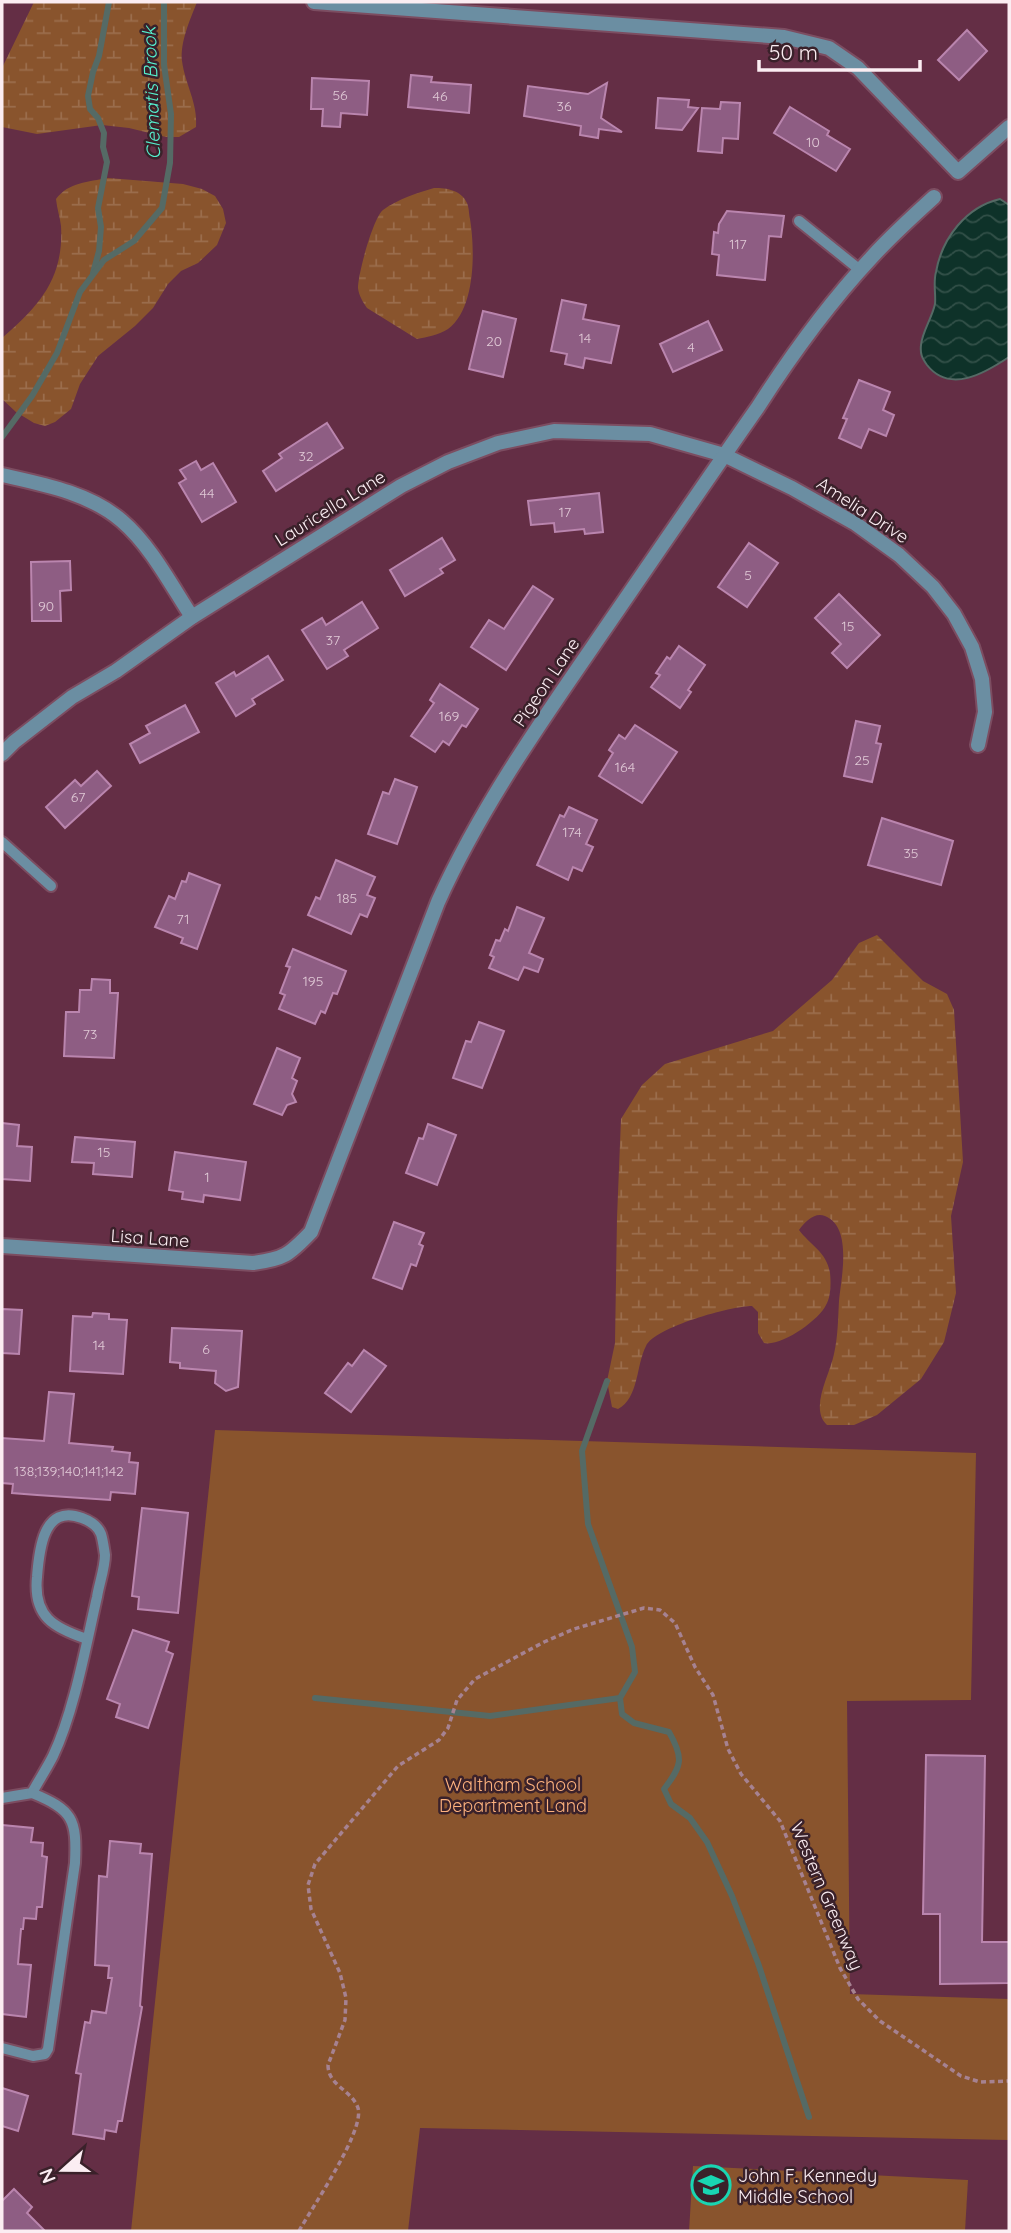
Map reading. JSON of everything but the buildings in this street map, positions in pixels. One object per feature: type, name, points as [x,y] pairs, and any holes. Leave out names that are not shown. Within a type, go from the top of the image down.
[{"type":"street","points":[[314,2],[408,6],[784,37],[829,48],[858,68],[958,172],[1009,127]]},
{"type":"street","name":"Pigeon Lane","points":[[293,1250],[311,1232],[394,1010],[457,860],[547,713],[792,355],[860,270],[934,197]]},
{"type":"street","name":"Lauricella Lane","points":[[2,754],[72,697],[116,671],[192,617],[401,486],[447,462],[498,443],[554,431],[650,433],[724,455]]},
{"type":"street","name":"Amelia Drive","points":[[724,455],[792,488],[856,524],[899,555],[933,587],[954,614],[972,647],[982,679],[985,712],[978,745]]},
{"type":"street","points":[[2,475],[46,485],[92,502],[121,520],[146,548],[192,617]]},
{"type":"street","name":"Lisa Lane","points":[[2,1246],[253,1263],[280,1259],[293,1250]]},
{"type":"lane","points":[[799,221],[860,270]]},
{"type":"lane","points":[[2,842],[51,886]]},
{"type":"lane","points":[[32,1793],[53,1755],[88,1639],[105,1557],[100,1531],[90,1521],[74,1515],[58,1517],[47,1527],[39,1549],[36,1589],[41,1609],[50,1622],[61,1630],[88,1639]]},
{"type":"lane","points":[[2,1798],[32,1793],[56,1803],[68,1815],[76,1833],[75,1863],[48,2049],[45,2054],[33,2056],[2,2048]]},
{"type":"path","name":"Western Greenway","points":[[299,2231],[334,2175],[359,2118],[356,2104],[331,2079],[328,2072],[328,2065],[345,2020],[346,1998],[340,1973],[311,1909],[308,1885],[315,1864],[398,1766],[439,1740],[448,1728],[457,1700],[475,1679],[573,1629],[644,1608],[660,1609],[675,1623],[695,1667],[713,1695],[728,1749],[741,1774],[780,1821],[840,1968],[858,1999],[880,2021],[961,2076],[980,2082],[1009,2081]]},
{"type":"green space","points":[[34,2],[197,2],[186,31],[182,54],[195,110],[196,127],[179,137],[166,137],[102,125],[37,134],[2,127],[2,68]]},
{"type":"green space","points":[[108,178],[183,184],[202,189],[215,196],[223,209],[226,223],[217,245],[198,263],[181,271],[168,284],[153,308],[98,356],[80,384],[71,409],[55,422],[45,426],[34,423],[2,399],[2,338],[38,302],[53,276],[61,245],[56,199],[73,186]]},
{"type":"green space","points":[[434,188],[449,189],[467,203],[473,262],[469,293],[457,320],[444,331],[417,339],[367,308],[358,288],[363,259],[379,215],[401,200]]},
{"type":"green space","points":[[877,935],[923,981],[947,994],[954,1010],[963,1162],[951,1216],[956,1293],[944,1342],[921,1379],[877,1415],[854,1425],[827,1425],[822,1418],[820,1401],[835,1348],[843,1254],[839,1231],[834,1222],[825,1216],[817,1215],[799,1230],[822,1254],[830,1273],[829,1298],[816,1318],[789,1337],[771,1343],[764,1343],[758,1333],[758,1312],[752,1306],[712,1314],[678,1325],[652,1339],[646,1346],[630,1397],[618,1409],[612,1407],[607,1381],[615,1343],[621,1119],[642,1085],[665,1064],[773,1031],[832,980],[859,943]]},
{"type":"green space","name":"Waltham School Department Land","points":[[215,1430],[976,1453],[971,1700],[847,1701],[850,1994],[1009,1999],[1009,2140],[420,2128],[408,2231],[131,2231]]},
{"type":"green space","points":[[693,2166],[968,2180],[965,2231],[689,2231]]},
{"type":"water","points":[[1000,199],[1009,205],[1009,357],[968,378],[946,378],[936,374],[927,365],[921,351],[923,335],[935,304],[935,280],[939,259],[950,236],[966,217],[976,209]]},
{"type":"waterway","name":"Clematis Brook","points":[[93,273],[99,251],[101,227],[98,208],[107,162],[103,147],[104,133],[98,118],[90,109],[88,96],[109,2]]},
{"type":"waterway","name":"Clematis Brook","points":[[2,437],[32,396],[57,353],[80,292],[104,260],[134,241],[162,208],[170,163],[171,114],[164,65],[164,2]]},
{"type":"waterway","points":[[607,1381],[582,1451],[588,1524],[632,1647],[635,1672],[620,1698],[622,1714],[634,1723],[669,1732],[674,1741],[679,1762],[664,1789],[671,1804],[690,1818],[707,1842],[732,1896],[758,1963],[809,2117]]},
{"type":"waterway","points":[[315,1698],[490,1716],[620,1698]]},
{"type":"place","name":"John F. Kennedy Middle School","points":[[711,2185]]}]
